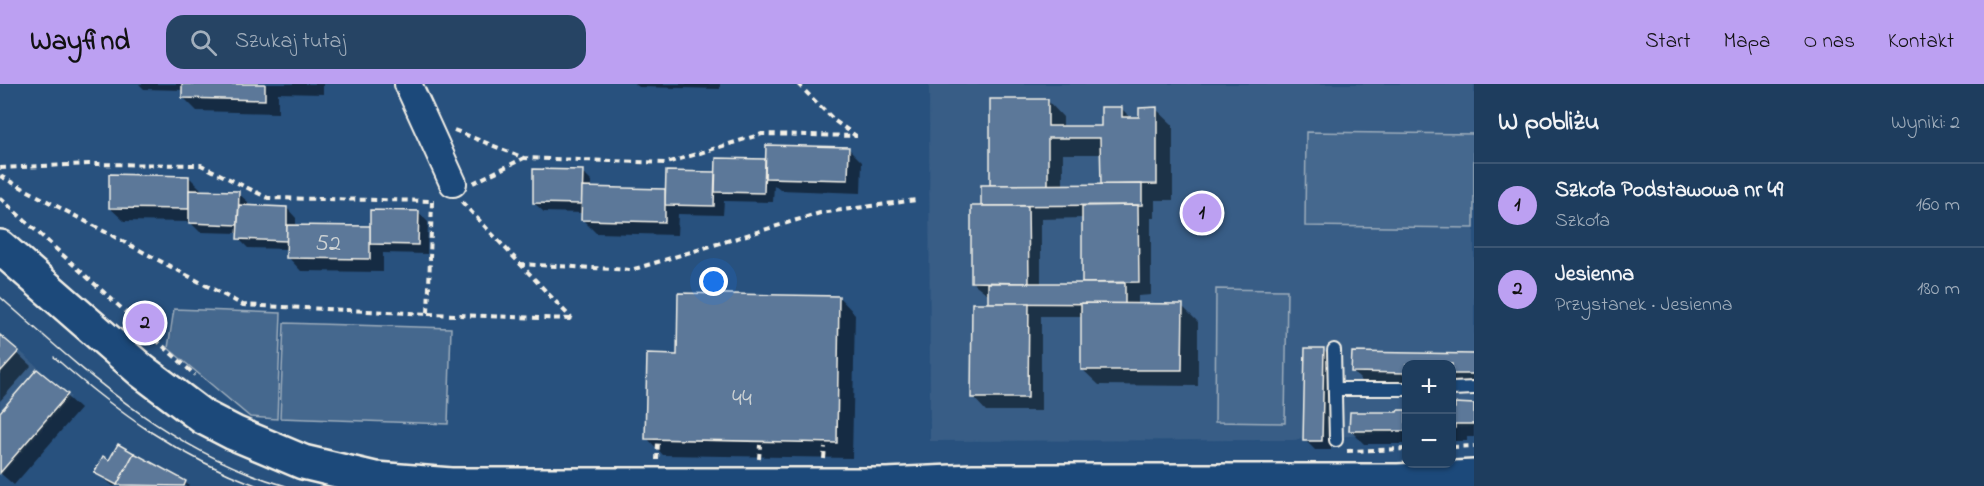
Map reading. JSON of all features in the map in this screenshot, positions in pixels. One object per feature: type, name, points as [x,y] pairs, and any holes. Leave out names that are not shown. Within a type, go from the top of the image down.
[{"type":"street","points":[[408,84],[456,191]]},
{"type":"street","points":[[0,247],[142,371],[203,417],[234,433],[303,462],[375,479],[451,485],[804,485],[973,481],[1398,481],[1474,477]]},
{"type":"lane","points":[[1334,350],[1336,440]]},
{"type":"lane","points":[[1456,388],[1474,388]]},
{"type":"lane","points":[[1335,389],[1402,389]]},
{"type":"path","points":[[453,130],[524,158],[668,163],[762,134],[857,136],[835,121],[798,84]]},
{"type":"path","points":[[0,168],[89,164],[201,165],[268,198],[432,202],[524,158]]},
{"type":"path","points":[[0,176],[243,305],[572,319],[463,206],[456,191]]},
{"type":"path","points":[[0,198],[204,383]]},
{"type":"path","points":[[519,264],[631,270],[820,213],[916,200]]},
{"type":"path","points":[[428,314],[432,202]]},
{"type":"path","points":[[1456,447],[1474,446]]},
{"type":"path","points":[[1342,452],[1402,449]]},
{"type":"shaded area","points":[[929,84],[1474,84],[1474,427],[1456,428],[1456,360],[1402,360],[1402,432],[1293,440],[930,441]]},
{"type":"shaded area","points":[[1306,132],[1474,134],[1474,228],[1305,226]]},
{"type":"shaded area","points":[[1216,289],[1287,290],[1285,423],[1215,422]]},
{"type":"shaded area","points":[[174,309],[281,313],[277,419],[250,417],[168,348]]},
{"type":"shaded area","points":[[284,323],[451,328],[448,424],[280,418]]},
{"type":"shaded area","points":[[0,333],[71,397],[0,477]]},
{"type":"building","points":[[182,84],[265,84],[265,100],[182,98]]},
{"type":"building","points":[[990,99],[1048,99],[1048,126],[1101,126],[1101,107],[1122,107],[1122,117],[1139,117],[1139,108],[1157,107],[1157,184],[1101,185],[1100,138],[1048,138],[1048,185],[990,185]]},
{"type":"building","points":[[766,145],[849,147],[848,180],[765,178]]},
{"type":"building","points":[[716,158],[765,159],[764,193],[715,192]]},
{"type":"building","points":[[533,169],[583,170],[582,204],[533,203]]},
{"type":"building","points":[[666,171],[715,172],[714,206],[665,205]]},
{"type":"building","points":[[109,174],[189,176],[189,209],[109,208]]},
{"type":"building","points":[[1142,184],[1142,205],[981,206],[981,185]]},
{"type":"building","points":[[582,187],[665,189],[665,222],[581,220]]},
{"type":"building","points":[[189,190],[239,191],[238,225],[189,223]]},
{"type":"building","points":[[239,205],[287,207],[287,241],[237,239]]},
{"type":"building","points":[[1138,205],[1139,282],[1082,283],[1082,206]]},
{"type":"building","points":[[971,206],[1028,206],[1029,283],[971,282]]},
{"type":"building","points":[[370,210],[419,211],[418,245],[370,244]]},
{"type":"building","points":[[287,225],[370,226],[370,259],[286,258]]},
{"type":"building","points":[[988,283],[1125,283],[1125,304],[988,303]]},
{"type":"building","points":[[678,293],[839,296],[837,443],[645,439],[647,354],[677,355]]},
{"type":"building","points":[[972,303],[1029,303],[1028,398],[971,398]]},
{"type":"building","points":[[1081,303],[1183,304],[1182,370],[1081,370]]},
{"type":"building","points":[[0,335],[19,351],[0,372]]},
{"type":"building","points":[[1305,348],[1324,348],[1322,441],[1303,441]]},
{"type":"building","points":[[1352,352],[1474,354],[1474,374],[1456,374],[1456,360],[1402,360],[1402,373],[1351,372]]},
{"type":"building","points":[[37,369],[68,394],[0,473],[0,412]]},
{"type":"building","points":[[1456,403],[1474,404],[1474,424],[1456,424]]},
{"type":"building","points":[[1402,410],[1402,431],[1349,431],[1350,412],[1397,412]]},
{"type":"building","points":[[118,444],[134,453],[117,485],[94,473],[103,456],[109,460]]},
{"type":"building","points":[[134,453],[186,481],[184,486],[117,485]]},
{"type":"tram line","points":[[0,297],[98,382],[168,432],[244,472],[286,486]]},
{"type":"tram line","points":[[54,357],[125,415],[175,447],[258,486]]},
{"type":"place","name":"Szkoła Podstawowa nr 49","points":[[1202,213]]},
{"type":"place","name":"Jesienna","points":[[145,323]]}]
